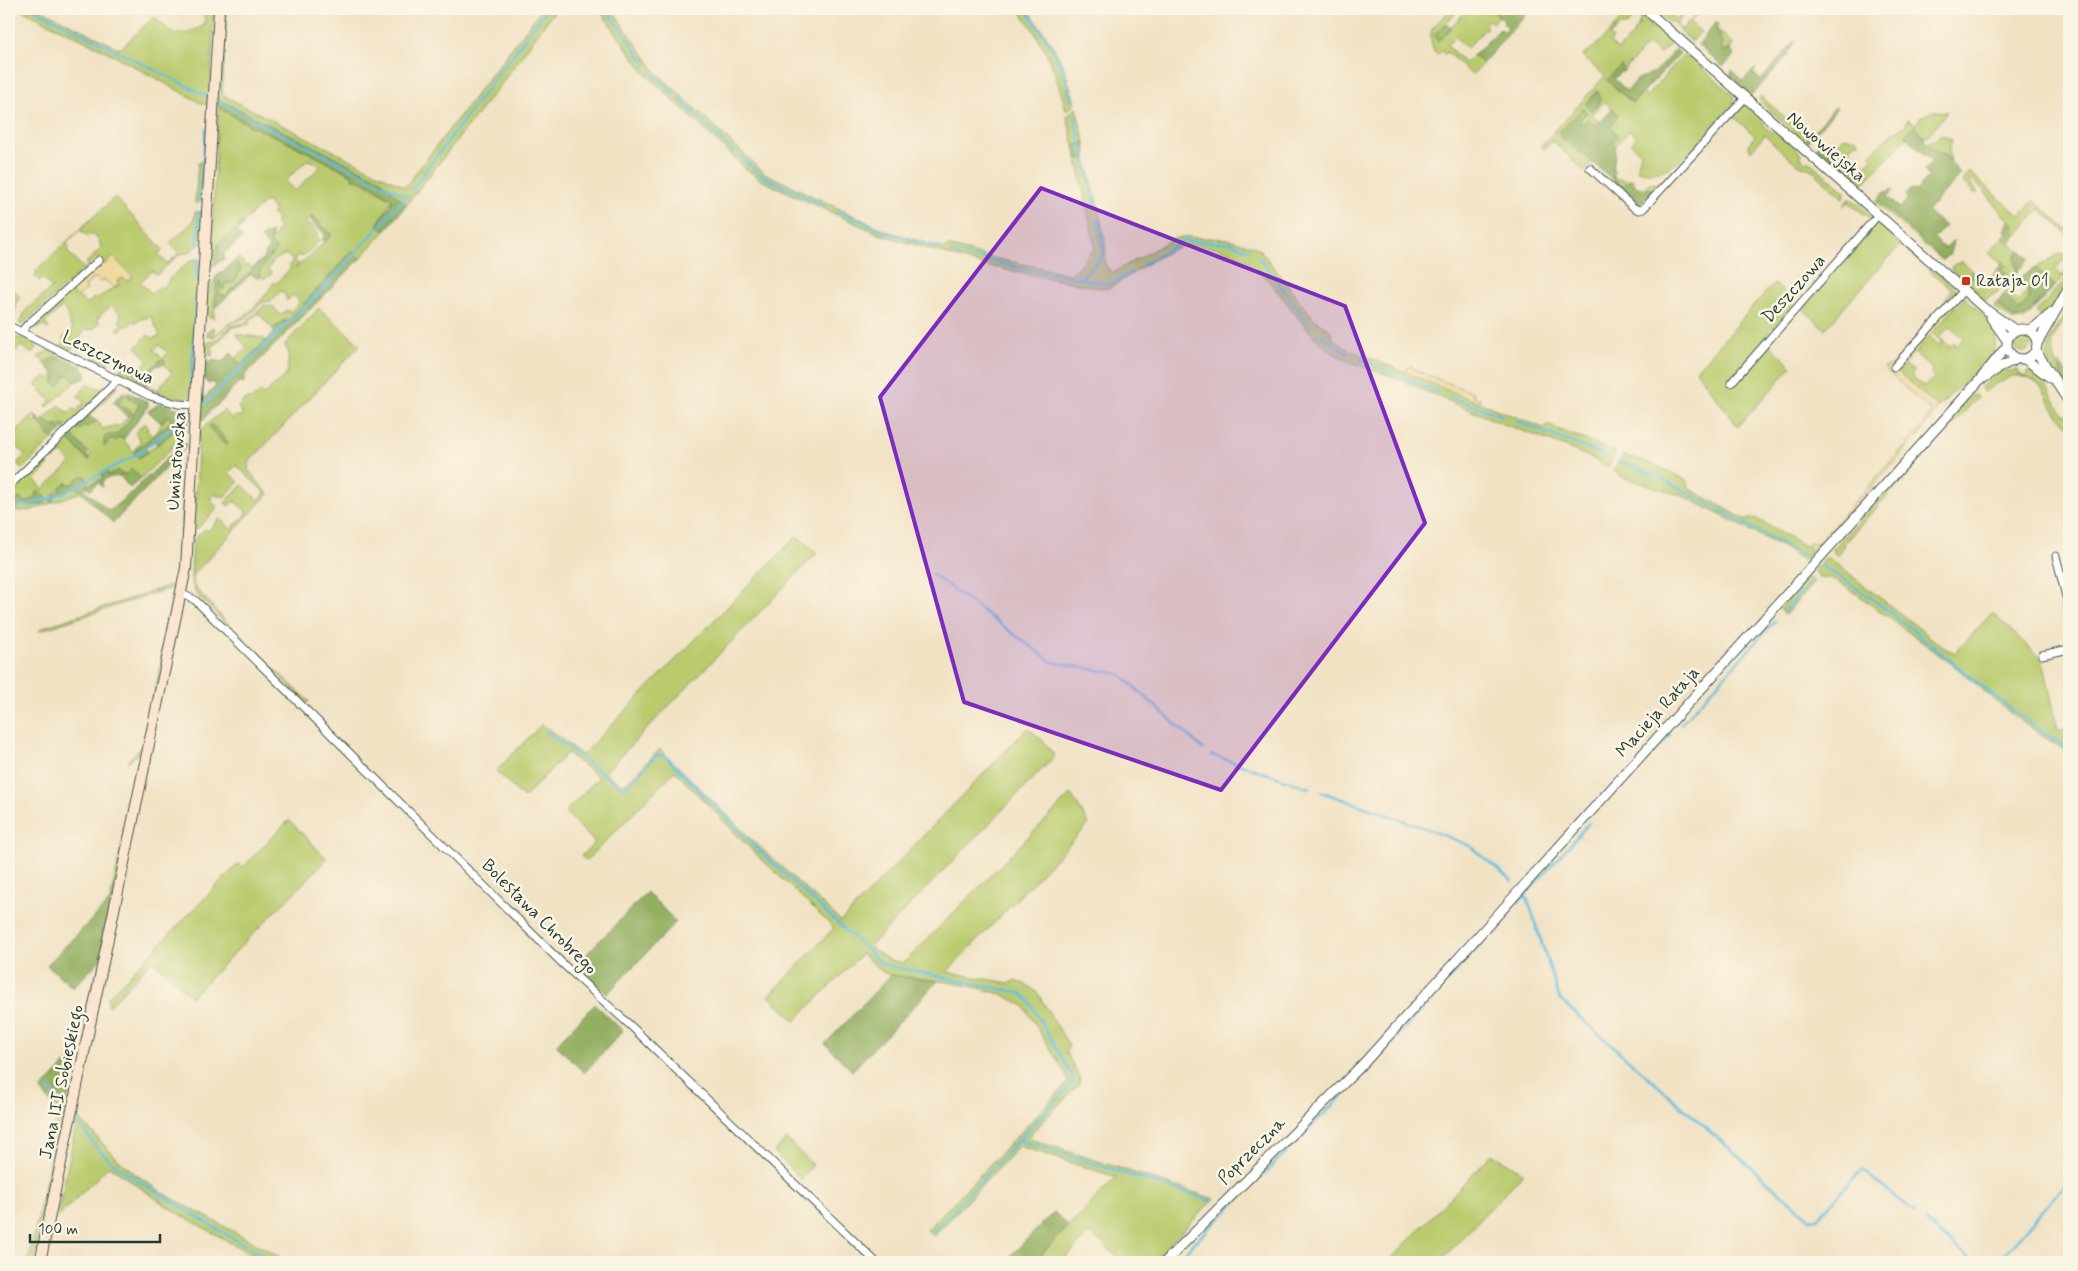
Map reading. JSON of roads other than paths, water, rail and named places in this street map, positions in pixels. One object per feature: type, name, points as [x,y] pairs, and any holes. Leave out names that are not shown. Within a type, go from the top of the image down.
[{"type":"main road","name":"Umiastowska","points":[[115,908],[186,568],[219,9]]},
{"type":"main road","name":"Jana III Sobieskiego","points":[[40,1262],[115,908]]},
{"type":"street","name":"Nowowiejska","points":[[1645,9],[1985,309],[2015,330]]},
{"type":"street","points":[[1590,168],[1634,208],[1643,209],[1745,98]]},
{"type":"street","name":"Deszczowa","points":[[1731,383],[1878,215]]},
{"type":"street","points":[[22,332],[27,325],[98,260]]},
{"type":"street","points":[[2021,359],[2032,356],[2069,288]]},
{"type":"street","points":[[1894,367],[1964,290]]},
{"type":"street","name":"Nowowiejska","points":[[1985,309],[2007,343]]},
{"type":"street","points":[[2056,311],[2035,327],[2028,330],[2015,330],[2010,334],[2007,343],[2009,352],[2057,383]]},
{"type":"street","name":"Leszczynowa","points":[[9,326],[163,400],[178,404],[196,405]]},
{"type":"street","points":[[2028,330],[2033,333],[2037,347],[2069,402]]},
{"type":"street","name":"Macieja Rataja","points":[[1363,1064],[1978,382],[2007,343]]},
{"type":"street","name":"Macieja Rataja","points":[[1978,382],[2002,366],[2021,359]]},
{"type":"street","points":[[9,486],[118,380]]},
{"type":"street","points":[[2056,556],[2069,609]]},
{"type":"street","name":"Bolesława Chrobrego","points":[[182,594],[196,600],[564,965],[640,1034],[876,1262]]},
{"type":"street","points":[[2042,655],[2069,649]]},
{"type":"street","name":"Poprzeczna","points":[[1165,1262],[1363,1064]]},
{"type":"waterway","points":[[33,9],[209,97]]},
{"type":"waterway","points":[[412,189],[547,9]]},
{"type":"waterway","points":[[606,9],[646,65]]},
{"type":"waterway","points":[[1025,9],[1054,52],[1071,101]]},
{"type":"waterway","points":[[650,71],[674,94]]},
{"type":"waterway","points":[[678,98],[734,152]]},
{"type":"waterway","points":[[219,102],[406,196]]},
{"type":"waterway","points":[[1074,115],[1095,206]]},
{"type":"waterway","points":[[199,202],[206,129]]},
{"type":"waterway","points":[[739,156],[762,176],[827,207]]},
{"type":"waterway","points":[[204,404],[332,280],[407,195]]},
{"type":"waterway","points":[[837,211],[883,231],[938,248]]},
{"type":"waterway","points":[[197,246],[199,212]]},
{"type":"waterway","points":[[1080,279],[1104,255],[1098,220]]},
{"type":"waterway","points":[[1142,265],[1182,241],[1231,243],[1249,250]]},
{"type":"waterway","points":[[951,252],[1025,269],[1111,284],[1131,272]]},
{"type":"waterway","points":[[1258,256],[1310,325]]},
{"type":"waterway","points":[[196,259],[197,282]]},
{"type":"waterway","points":[[191,385],[196,298]]},
{"type":"waterway","points":[[1318,333],[1348,354]]},
{"type":"waterway","points":[[1360,359],[1438,392]]},
{"type":"waterway","points":[[1449,396],[1502,416]]},
{"type":"waterway","points":[[9,508],[36,503],[64,493],[136,455],[190,414]]},
{"type":"waterway","points":[[1515,421],[1609,457]]},
{"type":"waterway","points":[[1621,462],[1655,475],[1805,556]]},
{"type":"waterway","points":[[1820,565],[1853,585],[1915,631],[2005,705],[2069,749]]},
{"type":"waterway","points":[[932,574],[1052,662],[1120,674],[1203,749]]},
{"type":"waterway","points":[[1785,611],[1810,583]]},
{"type":"waterway","points":[[1681,724],[1775,621]]},
{"type":"waterway","points":[[545,731],[622,788],[626,787],[656,756],[664,755],[754,846],[880,962],[889,966],[1021,993],[1029,1001],[1074,1082],[1019,1140],[1211,1201]]},
{"type":"waterway","points":[[1640,768],[1671,734]]},
{"type":"waterway","points":[[1212,755],[1309,788]]},
{"type":"waterway","points":[[1322,792],[1470,846],[1512,881]]},
{"type":"waterway","points":[[1519,902],[1589,823]]},
{"type":"waterway","points":[[1525,895],[1560,1000],[1810,1219],[1818,1218],[1857,1174],[1863,1171],[1915,1212]]},
{"type":"waterway","points":[[1377,1059],[1510,911]]},
{"type":"waterway","points":[[1175,1262],[1368,1070]]},
{"type":"waterway","points":[[48,1088],[65,1107]]},
{"type":"waterway","points":[[77,1121],[110,1161],[140,1182],[276,1262]]},
{"type":"waterway","points":[[932,1233],[1019,1140]]},
{"type":"waterway","points":[[1997,1262],[2069,1181]]},
{"type":"waterway","points":[[1925,1221],[1974,1262]]},
{"type":"place","name":"Rataja 01","points":[[1966,281]]}]
